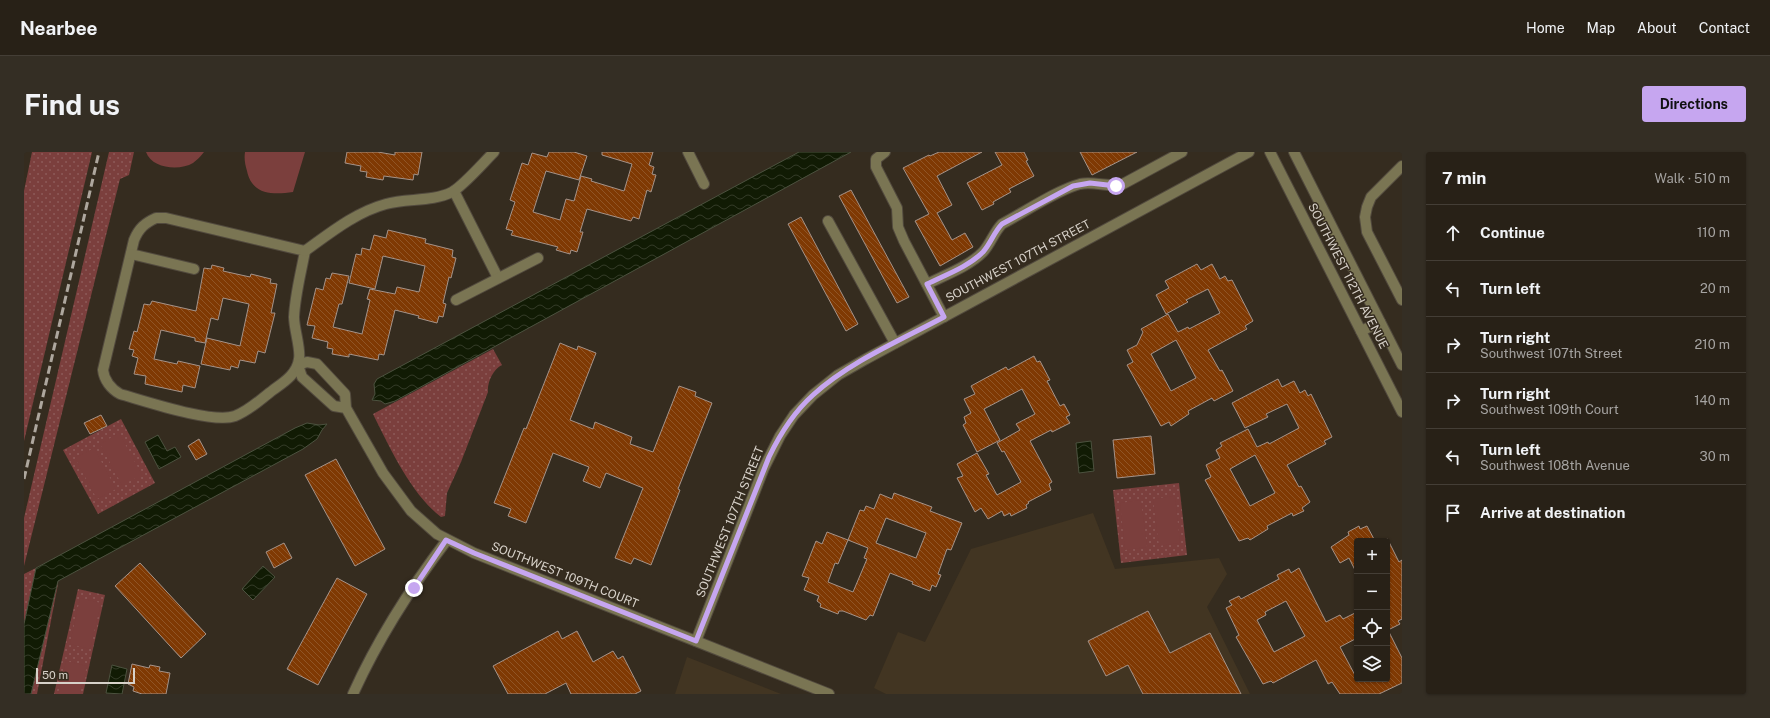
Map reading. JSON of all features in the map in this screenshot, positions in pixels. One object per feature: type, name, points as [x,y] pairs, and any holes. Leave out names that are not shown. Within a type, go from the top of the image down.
[{"type":"street","points":[[305,251],[161,218],[156,218],[146,223],[138,231],[131,254],[104,370],[107,381],[117,393],[201,414],[230,417],[242,412],[288,379],[298,365],[300,358],[294,330],[294,316],[295,301],[305,251],[348,221],[373,209],[399,201],[438,197],[454,191],[494,152]]},
{"type":"street","points":[[688,152],[704,184]]},
{"type":"street","points":[[885,152],[876,159],[876,167],[897,208],[898,227],[904,241],[944,317]]},
{"type":"street","points":[[927,284],[977,257],[986,248],[1002,224],[1068,188],[1085,184],[1116,186],[1123,184],[1182,152]]},
{"type":"street","name":"SOUTHWEST 107TH STREET","points":[[696,641],[762,473],[783,431],[798,410],[818,390],[851,368],[895,343],[1249,152]]},
{"type":"street","name":"SOUTHWEST 112TH AVENUE","points":[[1270,152],[1402,412]]},
{"type":"street","name":"SOUTHWEST 112TH AVENUE","points":[[1294,152],[1402,365]]},
{"type":"street","points":[[1402,166],[1371,197],[1366,207],[1365,217],[1367,232],[1402,300]]},
{"type":"street","points":[[454,191],[498,278]]},
{"type":"street","points":[[828,221],[895,343]]},
{"type":"street","points":[[131,254],[194,269]]},
{"type":"street","points":[[456,300],[538,258]]},
{"type":"street","points":[[1361,331],[1380,322]]},
{"type":"street","name":"SOUTHWEST 109TH COURT","points":[[298,365],[307,362],[317,364],[345,394],[346,408],[383,473],[403,503],[426,525],[446,540],[474,553],[829,694]]},
{"type":"street","points":[[298,365],[302,378],[334,406],[346,408]]},
{"type":"street","points":[[353,694],[386,632],[429,563],[446,540]]},
{"type":"shaded area","points":[[32,152],[92,152],[24,441],[24,191]]},
{"type":"shaded area","points":[[109,152],[134,152],[129,175],[120,179],[24,566],[24,518]]},
{"type":"shaded area","points":[[146,152],[204,152],[193,163],[187,166],[174,168],[154,162],[149,158]]},
{"type":"shaded area","points":[[245,152],[305,152],[293,192],[264,192],[253,185],[246,168]]},
{"type":"shaded area","points":[[493,349],[502,365],[493,373],[488,392],[461,462],[447,493],[445,516],[441,517],[420,496],[402,470],[373,414]]},
{"type":"shaded area","points":[[121,419],[155,483],[98,514],[63,450]]},
{"type":"shaded area","points":[[119,433],[142,475],[122,485],[100,444]]},
{"type":"shaded area","points":[[94,448],[116,489],[97,499],[75,458]]},
{"type":"shaded area","points":[[1179,483],[1187,555],[1121,563],[1113,490]]},
{"type":"shaded area","points":[[1175,496],[1180,543],[1159,546],[1153,499]]},
{"type":"shaded area","points":[[1141,500],[1147,547],[1125,550],[1120,503]]},
{"type":"shaded area","points":[[1093,513],[1115,569],[1219,558],[1227,574],[1207,607],[1250,694],[886,694],[874,688],[898,632],[925,642],[971,549]]},
{"type":"shaded area","points":[[36,568],[24,624],[24,574]]},
{"type":"shaded area","points":[[58,581],[37,694],[31,694]]},
{"type":"shaded area","points":[[78,589],[105,595],[83,694],[54,694]]},
{"type":"shaded area","points":[[80,598],[101,603],[90,649],[70,644]]},
{"type":"shaded area","points":[[687,657],[781,694],[675,694]]},
{"type":"shaded area","points":[[66,661],[87,666],[80,694],[58,694]]},
{"type":"water","points":[[799,152],[851,152],[395,401],[385,404],[381,401],[372,400],[375,394],[374,384],[377,379]]},
{"type":"water","points":[[307,423],[319,425],[327,424],[317,439],[303,449],[58,581],[31,694],[24,694],[24,624],[36,568],[295,428]]},
{"type":"water","points":[[158,435],[167,451],[175,447],[181,457],[159,469],[145,442]]},
{"type":"water","points":[[1091,441],[1094,471],[1079,473],[1076,443]]},
{"type":"water","points":[[263,566],[275,577],[253,600],[242,589]]},
{"type":"water","points":[[112,665],[127,669],[122,694],[106,693]]},
{"type":"building","points":[[347,152],[378,152],[395,155],[395,152],[422,152],[418,175],[414,174],[413,180],[384,176],[383,180],[366,177],[367,172],[360,171],[361,166],[345,163]]},
{"type":"building","points":[[549,152],[574,152],[587,156],[579,180],[546,171],[533,212],[560,220],[566,199],[574,201],[581,176],[592,179],[591,181],[624,191],[632,164],[602,155],[602,152],[653,152],[649,165],[654,167],[652,174],[656,175],[651,192],[647,190],[639,219],[633,217],[631,221],[587,209],[580,232],[583,232],[577,252],[571,250],[570,254],[556,250],[558,247],[511,235],[513,231],[506,229],[515,202],[510,200],[522,163],[528,165],[532,153],[547,157]]},
{"type":"building","points":[[939,152],[982,152],[937,176],[952,205],[937,213],[952,240],[965,233],[973,247],[940,266],[915,221],[929,214],[903,168],[929,155],[930,156]]},
{"type":"building","points":[[995,152],[1024,152],[1028,160],[1026,161],[1034,176],[1009,189],[1011,192],[993,202],[994,204],[982,210],[967,183],[1002,165]]},
{"type":"building","points":[[1080,152],[1137,152],[1092,175]]},
{"type":"building","points":[[851,190],[909,297],[897,303],[839,196]]},
{"type":"building","points":[[801,217],[858,324],[846,331],[788,224]]},
{"type":"building","points":[[388,230],[426,239],[425,243],[453,250],[452,257],[456,258],[451,278],[449,277],[443,303],[446,304],[443,317],[439,316],[437,323],[418,318],[419,316],[395,310],[384,355],[379,354],[378,360],[349,354],[349,357],[332,354],[333,349],[327,348],[328,342],[312,338],[315,326],[307,325],[316,288],[323,290],[326,278],[330,279],[332,273],[349,276],[342,304],[339,304],[333,327],[362,334],[370,300],[367,299],[370,289],[395,294],[397,287],[419,292],[425,266],[383,256],[375,289],[349,283],[356,254],[361,255],[362,248],[370,250],[374,235],[386,238]]},
{"type":"building","points":[[1197,264],[1201,270],[1212,264],[1220,279],[1225,276],[1228,281],[1232,280],[1253,321],[1245,326],[1247,329],[1208,350],[1220,371],[1222,370],[1233,391],[1214,401],[1212,398],[1188,411],[1189,414],[1171,426],[1169,422],[1161,426],[1127,365],[1133,362],[1127,350],[1137,345],[1143,332],[1141,329],[1168,314],[1178,332],[1188,327],[1189,329],[1220,313],[1208,289],[1186,300],[1188,302],[1166,314],[1156,295],[1169,288],[1165,281]],"holes":[[[1176,340],[1196,378],[1171,391],[1151,354]]]},
{"type":"building","points":[[212,265],[224,268],[223,271],[250,277],[251,274],[271,279],[270,283],[277,284],[271,313],[275,313],[265,353],[258,351],[255,363],[240,360],[238,368],[231,366],[230,370],[201,364],[207,338],[240,346],[249,304],[223,298],[218,320],[211,318],[205,343],[195,341],[195,338],[161,330],[154,359],[177,364],[178,361],[200,366],[195,388],[183,385],[182,392],[145,384],[146,376],[134,374],[138,358],[132,356],[134,350],[129,349],[134,331],[137,332],[144,304],[150,305],[152,301],[196,311],[204,268],[211,269]]},
{"type":"building","points":[[560,343],[577,350],[578,346],[596,353],[570,420],[593,429],[595,422],[632,437],[630,444],[653,452],[679,386],[696,392],[695,396],[712,403],[678,489],[680,490],[651,565],[634,558],[631,564],[615,558],[643,488],[606,473],[600,488],[583,481],[589,467],[553,453],[526,523],[508,516],[511,509],[494,503],[524,428],[526,429]]},
{"type":"building","points":[[1034,356],[1037,362],[1040,361],[1050,380],[1047,381],[1060,406],[1064,404],[1070,415],[1066,417],[1070,423],[1052,432],[1051,430],[1030,441],[1052,482],[1049,484],[1051,490],[1028,502],[1029,503],[1026,505],[1027,508],[1011,516],[1010,513],[1004,516],[1002,511],[988,519],[981,508],[975,512],[957,478],[963,476],[957,464],[977,453],[989,474],[986,475],[997,495],[1021,482],[1004,451],[1002,452],[997,443],[1020,430],[1016,424],[1035,414],[1022,389],[984,409],[1000,440],[977,452],[963,425],[966,423],[964,417],[971,413],[964,399],[975,394],[971,386],[1006,367],[1008,370]]},
{"type":"building","points":[[1278,379],[1282,387],[1294,381],[1300,393],[1305,390],[1308,396],[1311,394],[1332,437],[1324,441],[1326,444],[1287,465],[1299,487],[1301,486],[1310,502],[1302,508],[1304,511],[1293,516],[1292,513],[1267,526],[1268,529],[1250,540],[1248,538],[1239,541],[1205,480],[1211,477],[1206,465],[1220,458],[1216,450],[1222,446],[1220,443],[1248,429],[1257,447],[1268,442],[1269,444],[1299,428],[1287,404],[1266,414],[1268,417],[1245,428],[1232,403]],"holes":[[[1255,455],[1275,493],[1250,506],[1230,469]]]},
{"type":"building","points":[[101,415],[107,426],[90,434],[84,423]]},
{"type":"building","points":[[1151,436],[1155,474],[1117,478],[1113,440]]},
{"type":"building","points":[[199,439],[207,454],[196,460],[188,446]]},
{"type":"building","points":[[336,459],[385,549],[355,566],[305,475]]},
{"type":"building","points":[[894,493],[932,507],[930,511],[962,523],[951,550],[947,549],[938,574],[941,575],[936,587],[932,585],[930,591],[912,584],[913,582],[890,573],[873,616],[870,615],[866,620],[843,611],[839,611],[838,614],[820,607],[821,604],[817,601],[819,596],[804,590],[809,578],[802,576],[816,541],[822,544],[827,532],[848,540],[860,510],[864,511],[866,506],[874,509],[880,494],[892,499]],"holes":[[[886,518],[926,533],[916,558],[876,543]],[[848,540],[868,548],[864,558],[867,559],[853,592],[828,582],[835,563],[838,564]]]},
{"type":"building","points":[[1359,526],[1360,529],[1367,526],[1373,538],[1354,538],[1354,568],[1349,558],[1340,563],[1331,547],[1349,535],[1348,532]]},
{"type":"building","points":[[284,543],[292,558],[274,568],[266,552]]},
{"type":"building","points":[[1390,544],[1399,562],[1402,560],[1402,619],[1398,621],[1400,624],[1390,629]]},
{"type":"building","points":[[140,563],[206,634],[181,658],[115,586]]},
{"type":"building","points":[[1299,568],[1326,622],[1340,615],[1343,619],[1354,614],[1354,640],[1340,647],[1354,673],[1354,682],[1390,682],[1390,634],[1402,658],[1402,683],[1379,694],[1340,694],[1332,682],[1328,684],[1316,660],[1273,683],[1271,681],[1263,684],[1236,637],[1239,635],[1226,608],[1232,605],[1229,601],[1239,596],[1241,599],[1279,579],[1277,575],[1289,569],[1291,573]],"holes":[[[1286,601],[1305,636],[1274,652],[1257,620],[1266,615],[1265,612]]]},
{"type":"building","points":[[337,578],[367,594],[318,685],[287,669]]},
{"type":"building","points":[[1148,611],[1170,653],[1210,633],[1241,694],[1143,694],[1128,665],[1106,676],[1088,641]]},
{"type":"building","points":[[558,631],[562,639],[577,631],[593,662],[613,651],[618,659],[623,656],[641,691],[635,694],[571,694],[566,683],[545,694],[508,694],[493,666]]},
{"type":"building","points":[[132,664],[149,668],[150,665],[160,667],[159,671],[170,673],[166,694],[142,694],[133,691],[134,687],[128,684]]},
{"type":"railway","points":[[24,479],[99,152]]},
{"type":"route","points":[[414,588],[446,540],[474,553],[696,641],[769,457],[783,431],[803,404],[824,385],[838,375],[944,317],[927,284],[977,257],[1002,224],[1073,186],[1090,183],[1116,186]]}]
